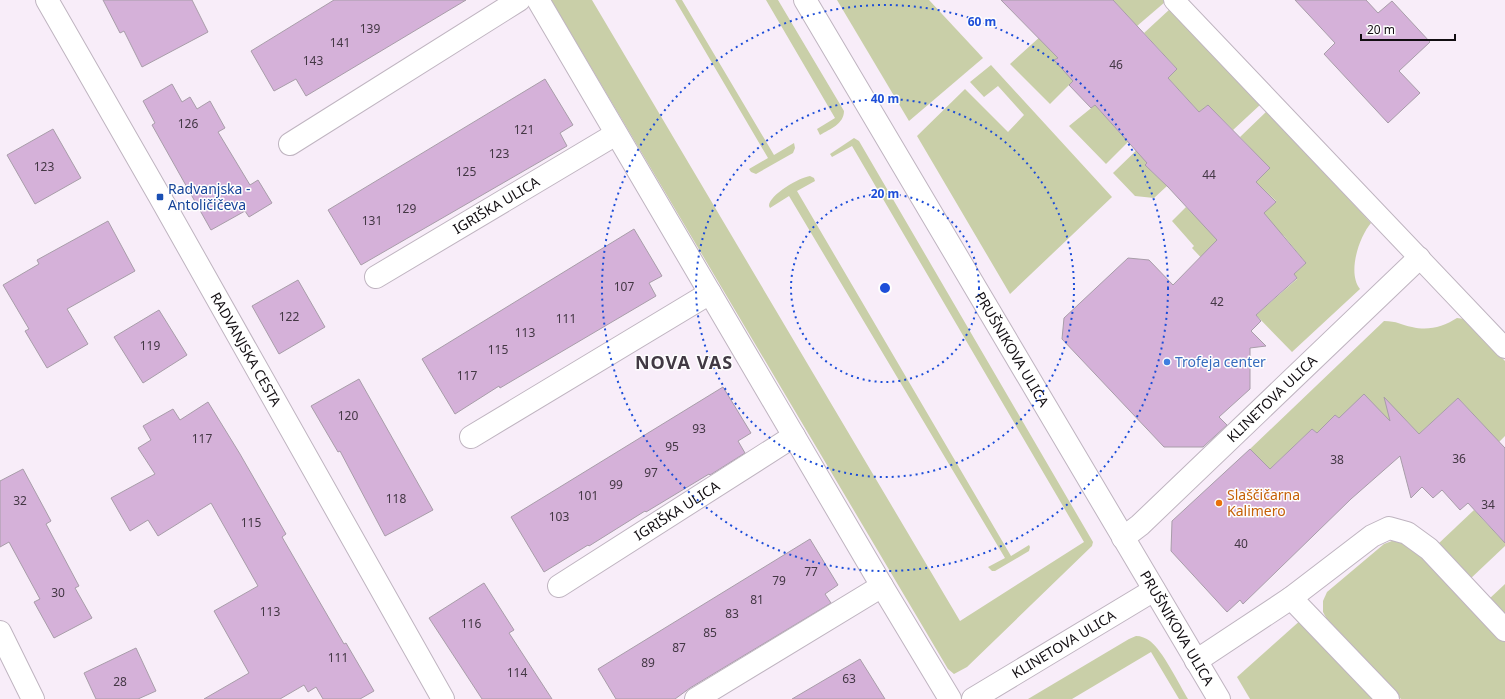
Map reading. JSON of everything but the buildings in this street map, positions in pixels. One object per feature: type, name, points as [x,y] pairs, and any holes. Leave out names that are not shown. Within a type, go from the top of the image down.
[{"type":"street","name":"RADVANJSKA CESTA","points":[[47,0],[160,197],[443,699]]},
{"type":"street","points":[[290,144],[519,0]]},
{"type":"street","points":[[538,0],[882,586],[950,699]]},
{"type":"street","name":"PRUŠNIKOVA ULICA","points":[[805,0],[1219,699]]},
{"type":"street","points":[[1174,0],[1505,348]]},
{"type":"street","name":"IGRIŠKA ULICA","points":[[376,277],[616,134]]},
{"type":"street","name":"KLINETOVA ULICA","points":[[1123,538],[1140,525],[1420,258]]},
{"type":"street","points":[[471,437],[710,294]]},
{"type":"street","name":"IGRIŠKA ULICA","points":[[559,586],[794,436]]},
{"type":"street","points":[[1196,661],[1291,598],[1372,536],[1389,528],[1407,532],[1429,549],[1505,630]]},
{"type":"street","points":[[696,699],[882,586]]},
{"type":"street","name":"KLINETOVA ULICA","points":[[973,699],[1154,590]]},
{"type":"street","points":[[1291,598],[1388,699]]},
{"type":"street","points":[[0,632],[34,699]]},
{"type":"green space","points":[[551,0],[592,0],[960,621],[1084,542],[852,146],[832,157],[830,154],[854,138],[859,141],[1093,542],[1092,546],[967,667],[954,674],[948,669]]},
{"type":"green space","points":[[675,0],[682,0],[774,155],[794,143],[795,148],[793,153],[756,174],[751,172],[749,169],[768,158]]},
{"type":"green space","points":[[766,0],[778,0],[844,111],[842,119],[839,123],[820,135],[817,129],[835,118]]},
{"type":"green space","points":[[837,0],[929,0],[983,58],[909,121]]},
{"type":"green space","points":[[1113,0],[1163,0],[1165,2],[1137,26]]},
{"type":"green space","points":[[1170,9],[1261,104],[1233,130],[1208,105],[1199,112],[1168,78],[1177,69],[1144,33]]},
{"type":"green space","points":[[1042,35],[1060,56],[1055,60],[1073,81],[1050,104],[1010,64]]},
{"type":"green space","points":[[991,65],[1112,197],[1010,294],[917,136],[965,89],[1008,132],[1024,115],[998,86],[984,97],[970,82]]},
{"type":"green space","points":[[1095,105],[1119,132],[1138,132],[1106,164],[1069,126]]},
{"type":"green space","points":[[1267,111],[1371,223],[1362,237],[1356,255],[1355,274],[1356,282],[1360,289],[1292,352],[1256,315],[1297,279],[1294,274],[1306,263],[1284,236],[1253,222],[1276,201],[1256,182],[1269,168],[1240,137]]},
{"type":"green space","points":[[1146,141],[1158,152],[1145,165],[1167,186],[1154,198],[1135,196],[1113,173]]},
{"type":"green space","points":[[810,176],[814,178],[815,181],[797,191],[1011,556],[1029,545],[1030,547],[1029,551],[995,571],[992,571],[988,567],[1005,558],[789,196],[770,208],[769,206],[770,202],[779,192],[793,183]]},
{"type":"green space","points":[[1186,207],[1196,217],[1231,242],[1207,264],[1192,248],[1194,246],[1172,221]]},
{"type":"green space","points":[[1457,318],[1465,319],[1505,361],[1505,436],[1499,442],[1458,398],[1419,434],[1399,413],[1387,424],[1339,418],[1335,415],[1317,433],[1312,429],[1270,469],[1250,449],[1384,321],[1424,329],[1441,326]]},
{"type":"green space","points":[[1474,510],[1505,543],[1505,546],[1469,580],[1437,545]]},
{"type":"green space","points":[[1397,539],[1416,547],[1505,639],[1505,699],[1401,699],[1339,636],[1329,623],[1323,612],[1323,601],[1327,592],[1384,544]]},
{"type":"green space","points":[[1505,584],[1505,619],[1488,600]]},
{"type":"green space","points":[[1302,619],[1379,699],[1250,699],[1237,677]]},
{"type":"green space","points":[[1136,636],[1150,641],[1160,652],[1188,699],[1179,699],[1151,652],[1072,699],[1028,699],[1129,639]]},
{"type":"place","name":"Radvanjska - Antoličičeva","points":[[160,197]]},
{"type":"place","name":"Trofeja center","points":[[1167,362]]},
{"type":"place","name":"Slaščičarna Kalimero","points":[[1219,503]]},
{"type":"district","name":"NOVA VAS","points":[[684,363]]}]
